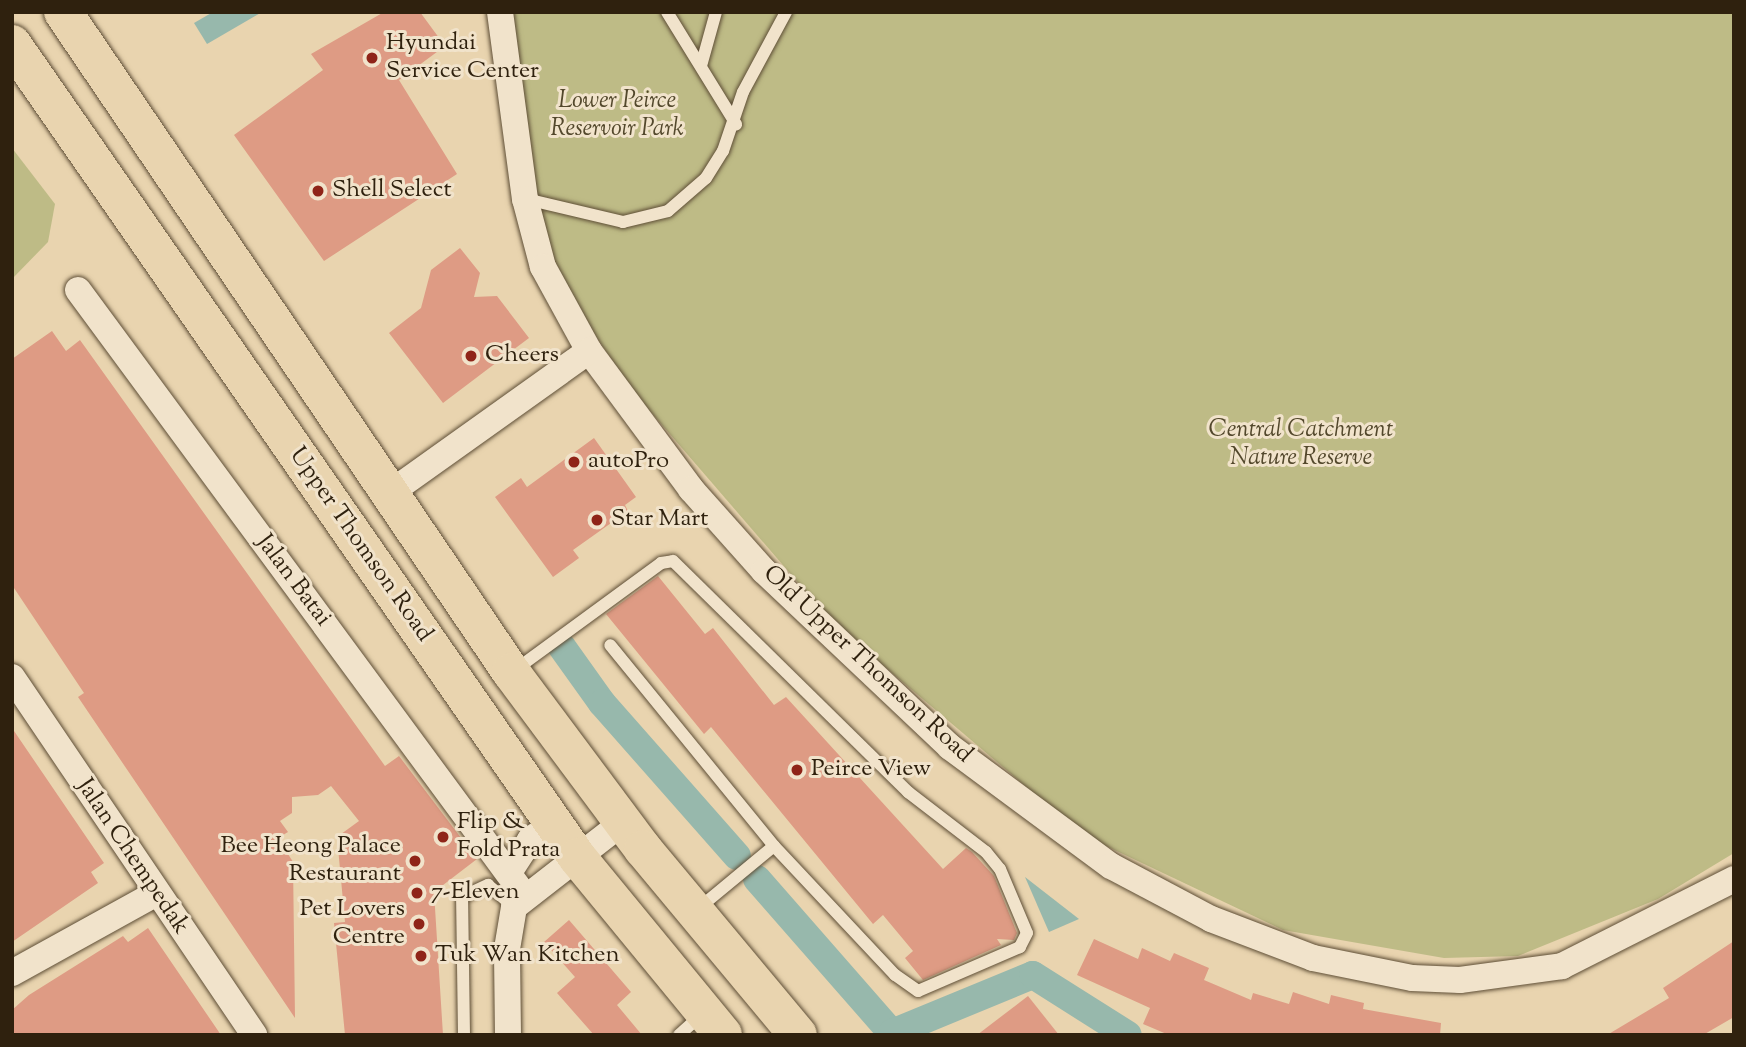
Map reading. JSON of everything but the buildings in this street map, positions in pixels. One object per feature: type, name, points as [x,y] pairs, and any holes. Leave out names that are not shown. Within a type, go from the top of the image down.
[{"type":"main road","points":[[63,12],[387,495],[511,672],[694,912],[798,1035]]},
{"type":"main road","name":"Upper Thomson Road","points":[[12,44],[577,857],[702,1027]]},
{"type":"street","name":"Old Upper Thomson Road","points":[[500,12],[525,199],[543,267],[589,351],[691,489],[764,571],[950,747],[1111,866],[1212,919],[1361,969],[1412,978],[1499,977],[1562,966],[1599,951],[1734,879]]},
{"type":"street","name":"Jalan Batai","points":[[78,290],[510,871],[519,901]]},
{"type":"street","points":[[387,495],[589,351]]},
{"type":"street","name":"Jalan Chempedak","points":[[12,677],[155,894],[254,1035]]},
{"type":"street","points":[[510,871],[530,840],[554,822]]},
{"type":"street","points":[[508,1035],[507,949],[519,901],[623,822]]},
{"type":"street","points":[[12,973],[155,894]]},
{"type":"lane","points":[[667,12],[736,124]]},
{"type":"lane","points":[[701,66],[716,12]]},
{"type":"lane","points":[[525,199],[623,222],[667,211],[706,177],[736,124],[743,92],[786,12]]},
{"type":"lane","points":[[511,672],[661,563],[673,561],[908,792],[986,852],[1000,869],[1027,933],[1020,947],[918,991],[895,975],[774,846],[610,645]]},
{"type":"lane","points":[[694,912],[774,846]]},
{"type":"lane","points":[[464,1035],[462,897],[488,885],[519,901]]},
{"type":"green space","name":"Central Catchment Nature Reserve","points":[[499,12],[1734,12],[1734,853],[1658,899],[1518,956],[1444,958],[1283,930],[1083,835],[832,622],[631,389],[554,273]]},
{"type":"green space","points":[[12,148],[55,204],[48,242],[12,279]]},
{"type":"water","points":[[213,12],[262,12],[207,44],[194,23]]},
{"type":"water","points":[[1025,877],[1079,919],[1049,932]]},
{"type":"waterway","points":[[562,647],[602,703],[737,856]]},
{"type":"waterway","points":[[757,879],[892,1033],[1033,975],[1128,1035]]},
{"type":"place","name":"Hyundai Service Center","points":[[372,58]]},
{"type":"place","name":"Shell Select","points":[[318,191]]},
{"type":"place","name":"Cheers","points":[[471,356]]},
{"type":"place","name":"autoPro","points":[[574,462]]},
{"type":"place","name":"Star Mart","points":[[597,520]]},
{"type":"place","name":"Peirce View","points":[[797,770]]},
{"type":"place","name":"Flip & Fold Prata","points":[[443,837]]},
{"type":"place","name":"Bee Heong Palace Restaurant","points":[[415,861]]},
{"type":"place","name":"7-Eleven","points":[[417,893]]},
{"type":"place","name":"Pet Lovers Centre","points":[[419,924]]},
{"type":"place","name":"Tuk Wan Kitchen","points":[[421,956]]},
{"type":"park label","name":"Lower Peirce Reservoir Park","points":[[617,116]]}]
